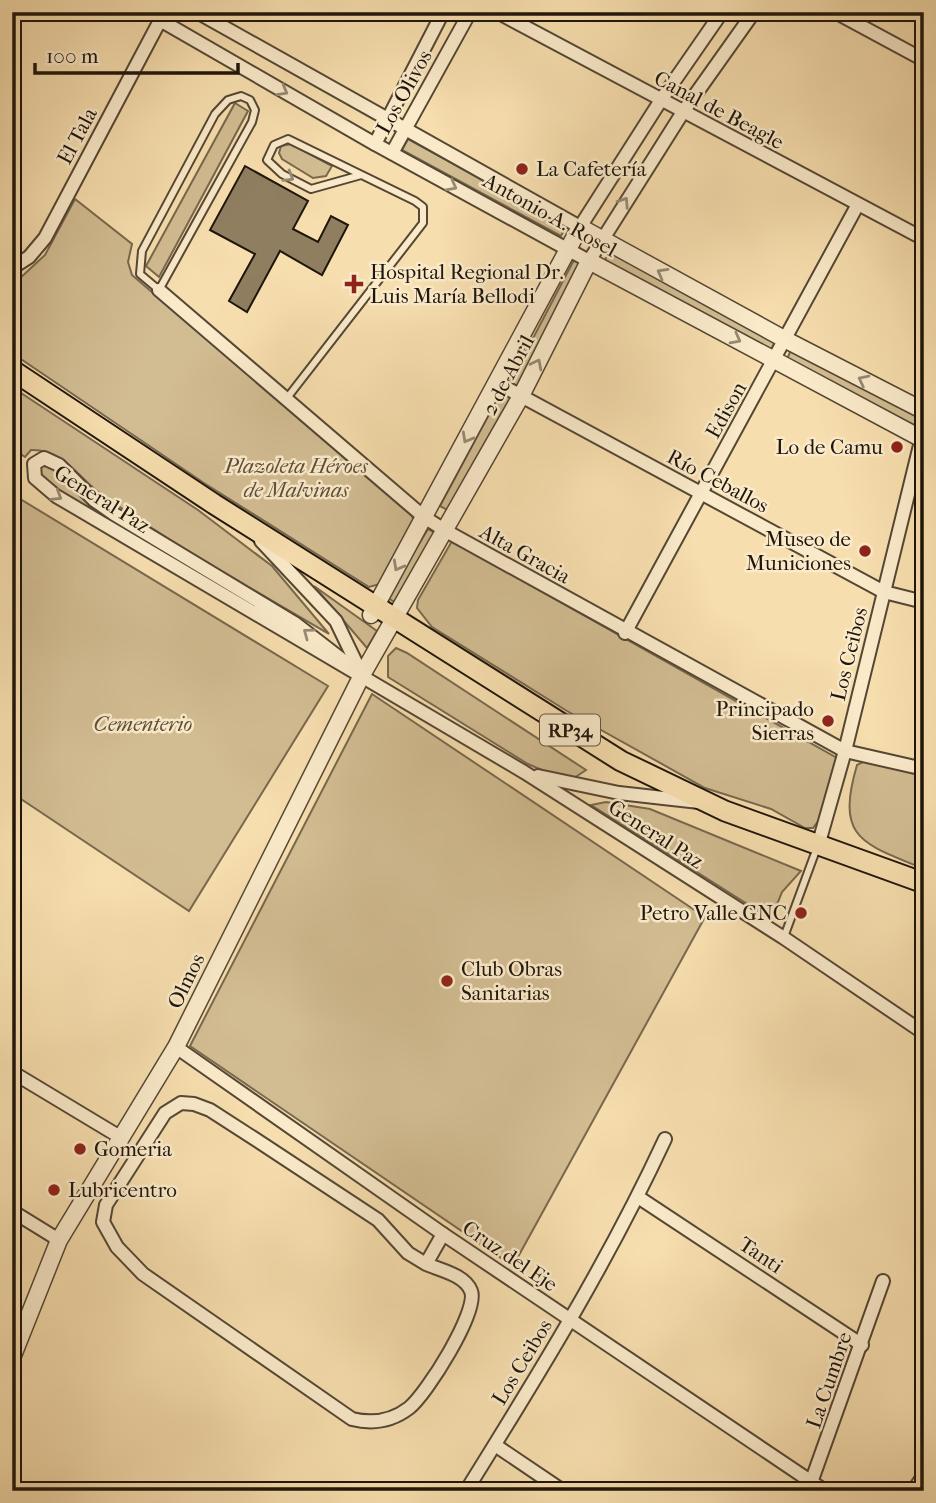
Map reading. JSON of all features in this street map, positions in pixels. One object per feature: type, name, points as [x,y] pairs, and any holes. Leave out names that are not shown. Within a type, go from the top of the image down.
[{"type":"main road","name":"RP34","points":[[12,370],[373,611],[616,768],[924,893]]},
{"type":"main road","name":"RP34","points":[[817,849],[924,883]]},
{"type":"street","name":"Antonio A. Rosel","points":[[197,12],[601,239],[786,340],[924,411]]},
{"type":"street","name":"Los Olivos","points":[[374,144],[443,12]]},
{"type":"street","name":"Los Olivos","points":[[392,153],[470,12]]},
{"type":"street","name":"Canal de Beagle","points":[[497,12],[857,206],[924,239]]},
{"type":"street","name":"2 de Abril","points":[[373,611],[580,227],[661,100],[722,12]]},
{"type":"street","name":"2 de Abril","points":[[391,622],[446,531],[521,396],[601,239],[683,112],[754,12]]},
{"type":"street","points":[[835,12],[924,60]]},
{"type":"street","name":"Antonio A. Rosel","points":[[162,16],[374,144],[589,261],[922,436]]},
{"type":"street","name":"El Tala","points":[[12,268],[29,257],[45,238],[162,16]]},
{"type":"street","name":"Edison","points":[[625,633],[857,206]]},
{"type":"street","name":"Alta Gracia","points":[[159,289],[424,517],[446,531],[625,633],[845,751],[924,769]]},
{"type":"street","name":"Río Ceballos","points":[[497,383],[884,592],[924,602]]},
{"type":"street","name":"Los Ceibos","points":[[817,849],[845,751],[922,436]]},
{"type":"street","name":"General Paz","points":[[362,674],[296,624],[94,500],[60,465],[44,458],[34,464],[35,478],[56,496],[289,636],[362,674],[524,772],[784,939],[924,1033]]},
{"type":"street","points":[[244,523],[335,621],[362,674]]},
{"type":"street","name":"Olmos","points":[[12,1357],[59,1240],[177,1047],[362,674],[391,622]]},
{"type":"street","points":[[524,772],[570,785],[695,802]]},
{"type":"street","name":"Cruz del Eje","points":[[177,1047],[810,1487],[825,1491]]},
{"type":"street","points":[[12,1072],[120,1137]]},
{"type":"street","points":[[181,1103],[194,1104],[211,1111],[256,1139],[377,1220],[408,1253],[426,1264],[459,1277],[471,1290],[472,1301],[467,1318],[423,1394],[409,1408],[379,1422],[363,1422],[352,1419],[143,1274],[117,1247],[103,1222],[106,1205],[165,1113],[181,1103]]},
{"type":"street","name":"Los Ceibos","points":[[466,1491],[570,1319],[638,1197],[665,1139]]},
{"type":"street","name":"Tanti","points":[[638,1197],[862,1346]]},
{"type":"street","points":[[12,1211],[59,1240]]},
{"type":"street","points":[[426,1264],[443,1234]]},
{"type":"street","name":"La Cumbre","points":[[810,1487],[883,1281]]},
{"type":"street","points":[[495,1445],[563,1491]]},
{"type":"street","points":[[913,1491],[924,1475]]},
{"type":"lane","points":[[241,96],[250,100],[255,110],[252,122],[159,289],[140,274],[142,251],[215,114],[228,100],[241,96]]},
{"type":"lane","points":[[287,398],[423,222],[423,206],[289,138],[274,145],[267,160],[282,174],[311,189],[361,175]]},
{"type":"lane","points":[[784,939],[817,849]]},
{"type":"green space","points":[[235,103],[248,111],[159,277],[146,266]]},
{"type":"green space","points":[[408,139],[567,225],[561,236],[402,150]]},
{"type":"green space","points":[[291,144],[332,166],[326,176],[313,178],[282,159],[279,153],[281,146]]},
{"type":"green space","name":"Plazoleta Héroes de Malvinas","points":[[75,199],[132,244],[128,262],[132,275],[412,516],[415,523],[380,584],[369,587],[204,483],[12,353],[12,281],[17,281],[45,255]]},
{"type":"green space","points":[[609,251],[777,341],[773,350],[605,260]]},
{"type":"green space","points":[[574,260],[582,265],[517,386],[510,382]]},
{"type":"green space","points":[[791,350],[920,417],[915,426],[787,359]]},
{"type":"green space","points":[[12,387],[198,510],[272,566],[329,634],[128,513],[92,487],[61,459],[42,451],[31,450],[25,457],[12,448]]},
{"type":"green space","points":[[501,392],[512,398],[451,512],[440,506]]},
{"type":"green space","points":[[48,464],[248,601],[245,605],[51,488],[37,473],[40,467]]},
{"type":"green space","name":"Cementerio","points":[[12,494],[328,686],[189,911],[12,793]]},
{"type":"green space","points":[[428,529],[438,535],[397,604],[387,597]]},
{"type":"green space","points":[[452,541],[837,758],[819,820],[813,828],[805,828],[771,809],[705,788],[567,711],[432,627],[417,608],[418,600]]},
{"type":"green space","points":[[314,586],[377,631],[367,648]]},
{"type":"green space","points":[[396,648],[586,770],[574,778],[551,774],[528,764],[388,677],[388,656]]},
{"type":"green space","name":"Club Obras Sanitarias","points":[[372,694],[705,917],[513,1266],[190,1046]]},
{"type":"green space","points":[[865,761],[924,775],[924,869],[870,844],[859,835],[852,824],[851,790],[857,765]]},
{"type":"green space","points":[[606,802],[650,809],[801,871],[782,892],[771,919],[591,805]]},
{"type":"building","points":[[245,166],[308,201],[293,229],[318,242],[331,216],[348,225],[322,275],[280,251],[247,312],[229,301],[255,254],[210,230]]},
{"type":"place","name":"La Cafetería","points":[[522,169]]},
{"type":"place","name":"Hospital Regional Dr. Luis María Bellodi","points":[[354,284]]},
{"type":"place","name":"Lo de Camu","points":[[897,447]]},
{"type":"place","name":"Museo de Municiones","points":[[865,551]]},
{"type":"place","name":"Principado Sierras","points":[[828,721]]},
{"type":"place","name":"Petro Valle GNC","points":[[801,913]]},
{"type":"place","name":"Club Obras Sanitarias","points":[[447,981]]},
{"type":"place","name":"Gomeria","points":[[80,1149]]},
{"type":"place","name":"Lubricentro","points":[[54,1190]]}]
